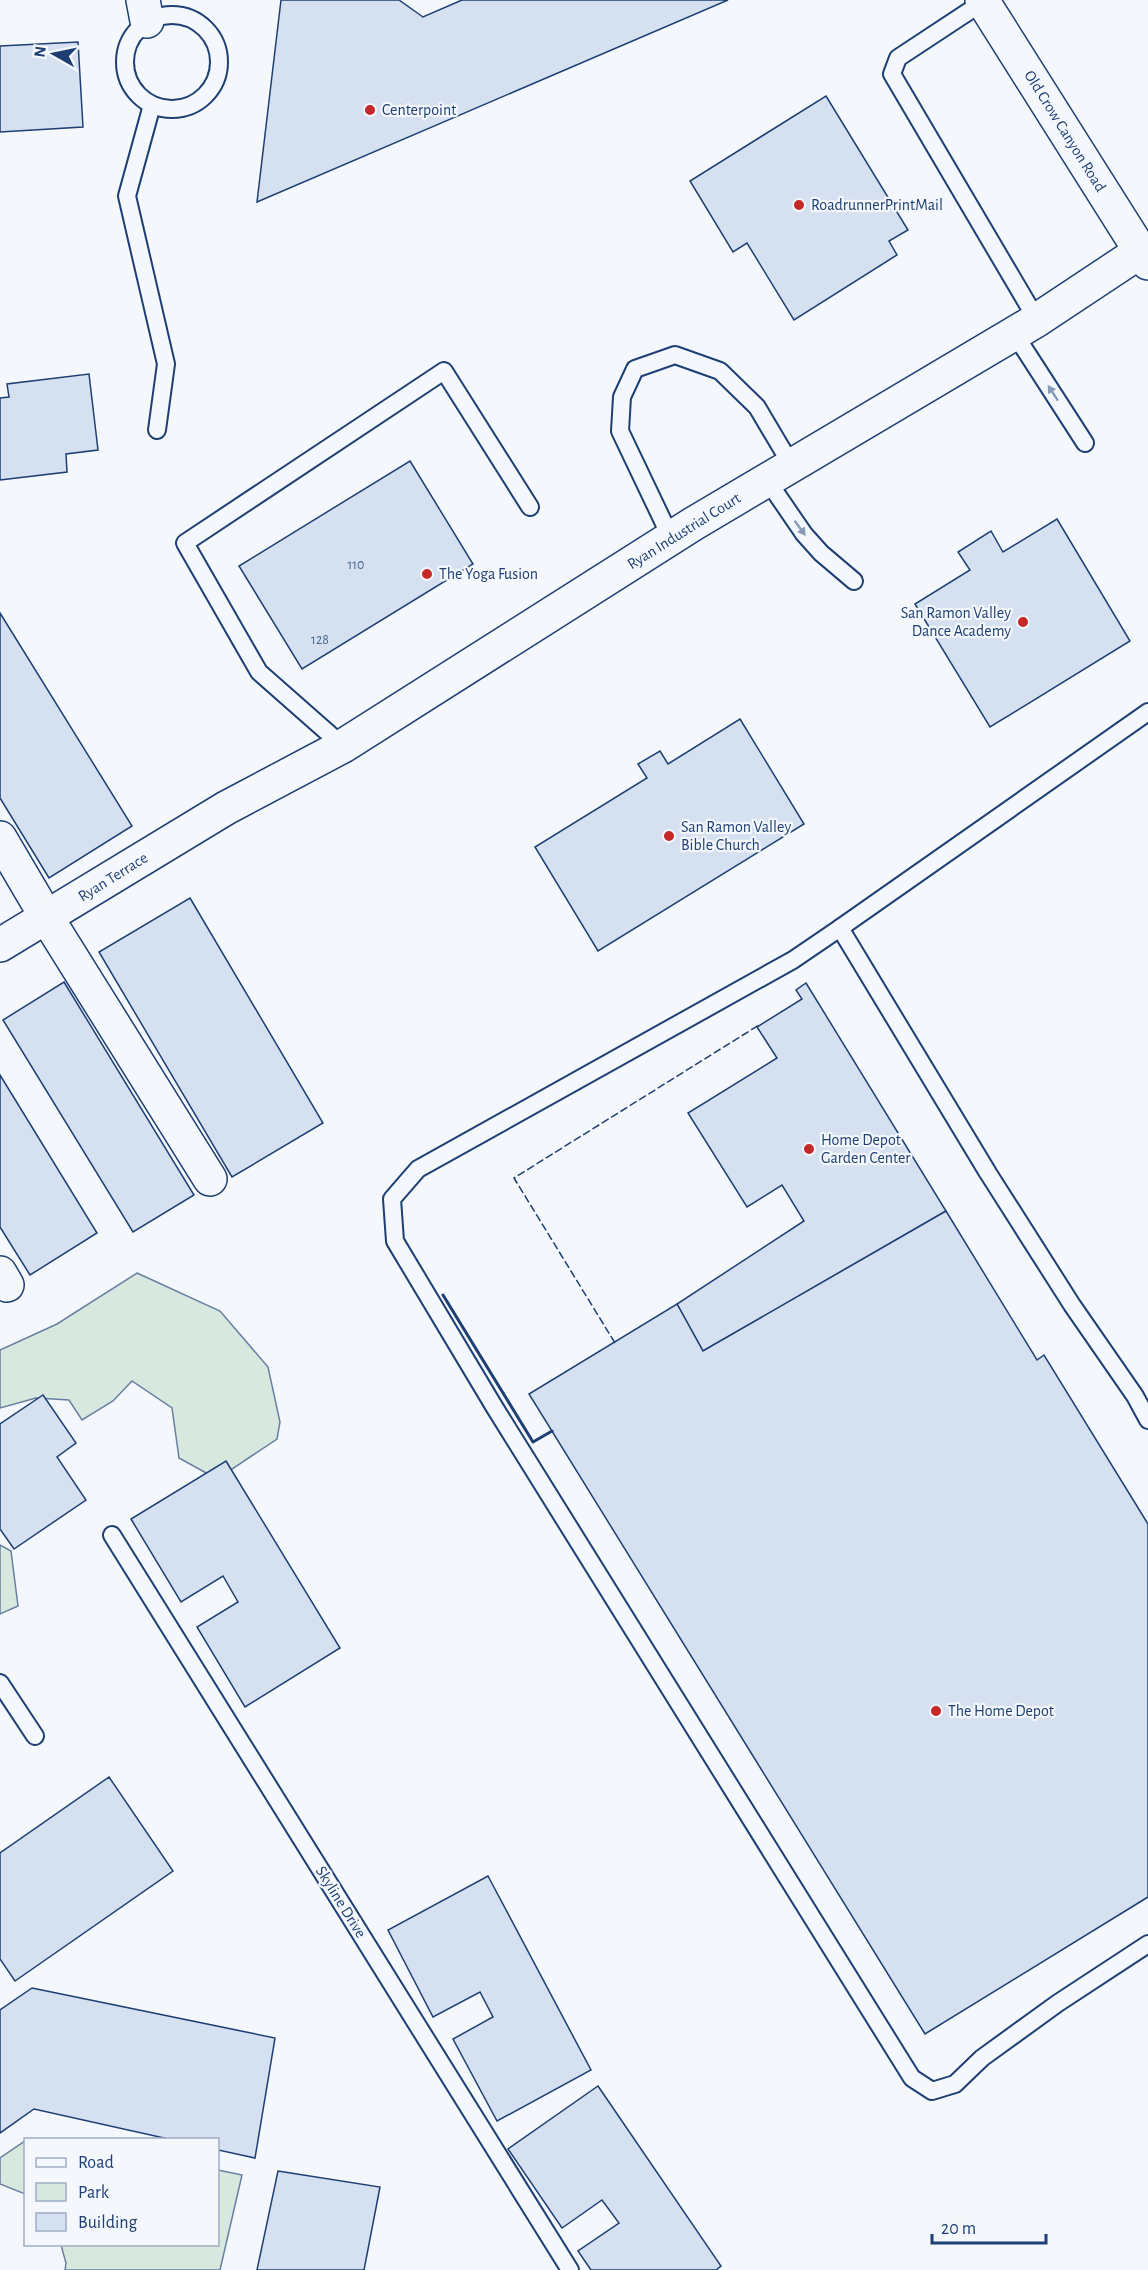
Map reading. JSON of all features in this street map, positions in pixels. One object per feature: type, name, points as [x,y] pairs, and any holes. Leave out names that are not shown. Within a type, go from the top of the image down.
[{"type":"street","name":"Old Crow Canyon Road","points":[[982,1],[1144,257]]},
{"type":"street","name":"Ryan Industrial Court","points":[[226,808],[343,746],[671,538],[1144,257]]},
{"type":"street","name":"Ryan Terrace","points":[[0,945],[226,808]]},
{"type":"street","points":[[0,838],[47,918],[210,1179]]},
{"type":"lane","points":[[982,1],[898,58],[892,74],[1026,326],[1085,443]]},
{"type":"lane","points":[[145,11],[160,16],[189,17],[202,24],[212,35],[219,50],[220,65],[216,80],[196,104],[182,109],[166,110],[152,105],[140,97],[131,86],[126,72],[125,58],[128,44],[145,11]]},
{"type":"lane","points":[[152,105],[127,196],[165,364],[157,430]]},
{"type":"lane","points":[[671,538],[621,431],[622,397],[635,369],[675,355],[720,371],[757,406],[779,473],[804,534],[821,553],[854,581]]},
{"type":"lane","points":[[343,746],[259,672],[185,543],[444,371],[530,507]]},
{"type":"lane","points":[[1148,712],[793,960],[418,1169],[392,1199],[395,1241],[495,1408],[912,2078],[932,2091],[955,2084],[991,2052],[1058,2003],[1148,1944]]},
{"type":"lane","points":[[840,928],[993,1180],[1072,1305],[1135,1396],[1148,1420]]},
{"type":"lane","name":"Skyline Drive","points":[[112,1535],[570,2270]]},
{"type":"lane","points":[[0,1683],[35,1736]]},
{"type":"green space","points":[[137,1273],[220,1311],[268,1367],[280,1422],[277,1439],[217,1479],[179,1458],[172,1408],[132,1381],[113,1401],[82,1420],[69,1400],[36,1398],[0,1408],[0,1350],[57,1324]]},
{"type":"green space","points":[[0,1545],[11,1551],[18,1606],[0,1614]]},
{"type":"green space","points":[[24,2142],[24,2194],[0,2184],[0,2158]]},
{"type":"green space","points":[[219,2170],[242,2175],[220,2270],[65,2270],[66,2263],[61,2246],[219,2246]]},
{"type":"building","name":"Centerpoint","points":[[281,0],[399,0],[423,17],[462,0],[728,0],[257,202]]},
{"type":"building","points":[[78,42],[83,127],[0,132],[0,46]]},
{"type":"building","name":"RoadrunnerPrintMail","points":[[826,96],[908,230],[889,241],[897,255],[794,320],[747,243],[733,252],[690,181]]},
{"type":"building","points":[[89,374],[98,450],[66,454],[67,472],[0,480],[0,398],[9,397],[7,384]]},
{"type":"building","points":[[410,461],[473,564],[302,669],[239,566]]},
{"type":"building","name":"San Ramon Valley Dance Academy","points":[[1057,519],[1130,641],[990,727],[915,604],[970,570],[958,552],[991,531],[1003,552]]},
{"type":"building","points":[[0,613],[132,826],[49,878],[0,798]]},
{"type":"building","name":"San Ramon Valley Bible Church","points":[[740,719],[804,824],[598,951],[535,847],[647,778],[638,764],[660,751],[668,764]]},
{"type":"building","points":[[190,898],[323,1123],[232,1177],[99,952]]},
{"type":"building","points":[[64,982],[194,1195],[133,1232],[3,1020]]},
{"type":"building","name":"Home Depot Garden Center","points":[[806,983],[946,1211],[703,1351],[677,1304],[804,1221],[782,1185],[747,1207],[688,1113],[777,1058],[757,1027],[802,999],[796,990]]},
{"type":"building","points":[[0,1075],[97,1233],[30,1275],[0,1227]]},
{"type":"building","name":"The Home Depot","points":[[946,1211],[1037,1360],[1044,1355],[1148,1524],[1148,1897],[925,2034],[529,1394],[677,1304],[703,1351]]},
{"type":"building","points":[[43,1395],[76,1443],[57,1457],[86,1500],[14,1549],[0,1529],[0,1424]]},
{"type":"building","points":[[226,1461],[340,1648],[245,1707],[197,1627],[238,1602],[223,1576],[181,1602],[131,1519]]},
{"type":"building","points":[[109,1777],[173,1871],[15,1981],[0,1959],[0,1853]]},
{"type":"building","points":[[488,1876],[591,2070],[497,2121],[453,2039],[493,2017],[480,1992],[433,2017],[388,1930]]},
{"type":"building","points":[[32,1988],[275,2038],[255,2158],[219,2150],[219,2138],[164,2138],[34,2109],[0,2133],[0,2010]]},
{"type":"building","points":[[598,2086],[721,2266],[716,2270],[591,2270],[578,2251],[619,2223],[602,2200],[562,2228],[508,2149]]},
{"type":"building","points":[[278,2171],[380,2187],[364,2270],[257,2270]]},
{"type":"fence","points":[[615,1343],[514,1178],[759,1025]]},
{"type":"wall","points":[[443,1295],[533,1442],[552,1431]]},
{"type":"place","name":"Centerpoint","points":[[370,110]]},
{"type":"place","name":"RoadrunnerPrintMail","points":[[799,205]]},
{"type":"place","name":"The Yoga Fusion","points":[[427,574]]},
{"type":"place","name":"San Ramon Valley Dance Academy","points":[[1023,622]]},
{"type":"place","name":"San Ramon Valley Bible Church","points":[[669,836]]},
{"type":"place","name":"Home Depot Garden Center","points":[[809,1149]]},
{"type":"place","name":"The Home Depot","points":[[936,1711]]}]
